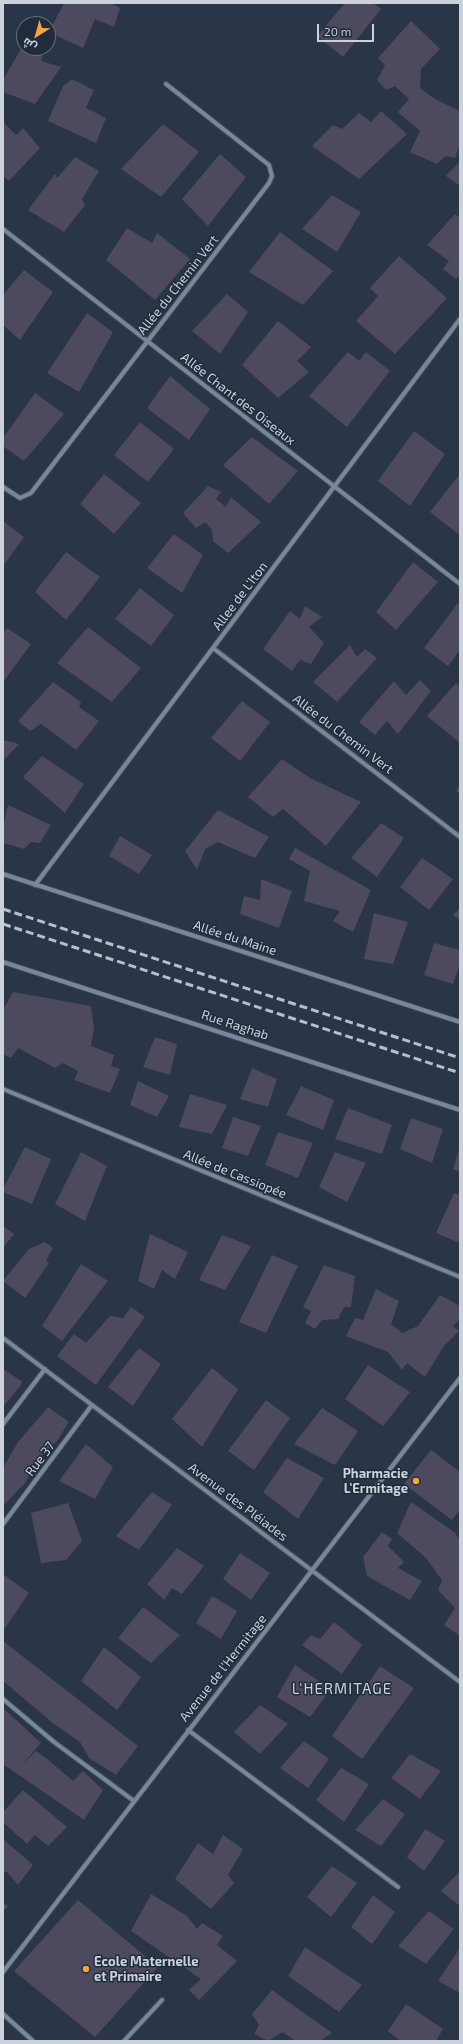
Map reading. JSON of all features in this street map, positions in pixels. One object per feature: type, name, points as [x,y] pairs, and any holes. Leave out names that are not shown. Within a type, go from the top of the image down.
[{"type":"street","name":"Allée du Chemin Vert","points":[[3,487],[20,498],[31,493],[269,183],[272,176],[269,164],[166,84]]},
{"type":"street","name":"Allée Chant des Oiseaux","points":[[3,230],[460,584]]},
{"type":"street","name":"Allee de L'Iton","points":[[34,885],[214,648],[460,319]]},
{"type":"street","name":"Allée du Chemin Vert","points":[[214,648],[460,837]]},
{"type":"street","name":"Allée du Maine","points":[[3,874],[460,1022]]},
{"type":"street","name":"Rue Raghab","points":[[3,962],[460,1110]]},
{"type":"street","name":"Allée de Cassiopée","points":[[3,1089],[460,1277]]},
{"type":"street","name":"Avenue des Pléiades","points":[[3,1338],[460,1682]]},
{"type":"street","points":[[3,1424],[45,1369]]},
{"type":"street","name":"Avenue de l'Hermitage","points":[[3,1972],[460,1378]]},
{"type":"street","name":"Rue 37","points":[[3,1524],[92,1405]]},
{"type":"street","points":[[3,1699],[54,1742],[134,1801]]},
{"type":"street","points":[[188,1730],[398,1887]]},
{"type":"street","points":[[124,2041],[162,2000]]},
{"type":"street","points":[[3,2014],[33,2041]]},
{"type":"building","points":[[64,3],[111,3],[120,8],[114,27],[95,19],[83,48],[56,35],[56,18]]},
{"type":"building","points":[[345,3],[373,3],[381,9],[343,57],[317,36]]},
{"type":"building","points":[[411,21],[440,49],[421,69],[420,88],[435,99],[460,111],[460,145],[455,158],[446,156],[437,164],[410,152],[420,131],[398,112],[409,99],[395,86],[386,90],[377,80],[385,65],[378,58]]},
{"type":"building","points":[[17,56],[42,56],[41,61],[61,67],[35,104],[3,92],[3,80]]},
{"type":"building","points":[[72,79],[94,90],[86,108],[106,118],[96,143],[48,121],[63,86]]},
{"type":"building","points":[[381,111],[407,134],[359,179],[312,146],[333,125],[342,129],[359,113],[371,122]]},
{"type":"building","points":[[3,122],[16,135],[23,128],[40,148],[9,181],[3,176]]},
{"type":"building","points":[[163,124],[199,152],[161,197],[121,169]]},
{"type":"building","points":[[220,154],[246,177],[208,226],[182,199]]},
{"type":"building","points":[[75,157],[99,171],[82,199],[85,205],[64,232],[28,210],[55,174],[57,178]]},
{"type":"building","points":[[460,161],[460,186],[446,176]]},
{"type":"building","points":[[332,195],[361,212],[337,252],[302,229]]},
{"type":"building","points":[[455,214],[460,218],[460,275],[456,279],[443,269],[449,261],[427,245]]},
{"type":"building","points":[[127,228],[152,243],[157,233],[190,259],[155,300],[106,260]]},
{"type":"building","points":[[280,232],[333,271],[303,305],[249,272]]},
{"type":"building","points":[[399,256],[447,298],[395,354],[356,321],[378,296],[370,288]]},
{"type":"building","points":[[24,270],[53,292],[20,340],[3,325],[3,295]]},
{"type":"building","points":[[227,294],[248,312],[220,354],[192,331]]},
{"type":"building","points":[[87,313],[113,332],[79,392],[47,373]]},
{"type":"building","points":[[278,321],[311,347],[297,361],[309,372],[278,398],[242,365]]},
{"type":"building","points":[[348,352],[359,361],[366,352],[390,371],[347,427],[309,396]]},
{"type":"building","points":[[170,376],[210,409],[189,440],[147,408]]},
{"type":"building","points":[[35,393],[64,414],[24,461],[3,446],[3,438]]},
{"type":"building","points":[[140,422],[174,449],[148,482],[114,455]]},
{"type":"building","points":[[414,431],[445,454],[410,506],[378,481]]},
{"type":"building","points":[[252,437],[298,471],[269,504],[223,465]]},
{"type":"building","points":[[104,474],[141,503],[114,534],[80,504]]},
{"type":"building","points":[[460,474],[460,531],[458,534],[430,512]]},
{"type":"building","points":[[208,486],[221,492],[216,499],[226,507],[231,497],[261,522],[228,553],[213,541],[212,530],[205,522],[196,528],[183,513]]},
{"type":"building","points":[[3,521],[24,537],[3,566]]},
{"type":"building","points":[[174,534],[203,555],[182,593],[147,568]]},
{"type":"building","points":[[66,552],[100,577],[66,620],[35,592]]},
{"type":"building","points":[[413,562],[438,582],[396,630],[376,612]]},
{"type":"building","points":[[140,588],[174,615],[151,646],[115,619]]},
{"type":"building","points":[[458,603],[460,605],[460,650],[448,666],[424,648]]},
{"type":"building","points":[[305,606],[322,617],[309,627],[324,643],[311,664],[300,660],[292,671],[263,649],[290,611],[300,619]]},
{"type":"building","points":[[88,627],[141,668],[112,702],[57,663]]},
{"type":"building","points":[[7,628],[31,644],[3,682],[3,633]]},
{"type":"building","points":[[350,645],[357,657],[365,649],[377,658],[337,702],[313,682]]},
{"type":"building","points":[[420,680],[431,691],[398,734],[387,721],[375,735],[359,722],[394,681],[406,695]]},
{"type":"building","points":[[53,682],[81,702],[79,707],[99,721],[76,750],[41,724],[30,731],[18,721]]},
{"type":"building","points":[[456,683],[460,687],[460,743],[427,716]]},
{"type":"building","points":[[242,701],[270,722],[240,761],[211,738]]},
{"type":"building","points":[[3,740],[19,744],[3,761]]},
{"type":"building","points":[[42,756],[84,784],[65,813],[23,777]]},
{"type":"building","points":[[282,759],[310,778],[361,802],[326,846],[283,809],[273,817],[248,797]]},
{"type":"building","points":[[460,785],[460,794],[456,791]]},
{"type":"building","points":[[8,805],[51,825],[40,843],[31,842],[24,849],[3,843],[3,826]]},
{"type":"building","points":[[218,810],[269,837],[255,858],[218,842],[205,849],[197,870],[185,851]]},
{"type":"building","points":[[381,823],[404,838],[377,877],[351,858]]},
{"type":"building","points":[[120,836],[152,855],[139,874],[109,856]]},
{"type":"building","points":[[295,848],[371,890],[353,932],[333,921],[340,911],[304,901],[310,871],[289,859]]},
{"type":"building","points":[[422,858],[453,879],[429,910],[400,887]]},
{"type":"building","points":[[261,879],[292,891],[279,928],[240,914],[244,896],[260,900]]},
{"type":"building","points":[[460,908],[460,920],[453,915]]},
{"type":"building","points":[[374,913],[408,922],[393,964],[364,959]]},
{"type":"building","points":[[434,943],[460,950],[460,964],[453,984],[424,975]]},
{"type":"building","points":[[13,992],[91,1006],[94,1028],[91,1046],[114,1055],[111,1066],[120,1069],[110,1093],[74,1080],[78,1071],[63,1063],[55,1068],[18,1048],[11,1058],[3,1054],[3,1010]]},
{"type":"building","points":[[155,1037],[177,1044],[170,1075],[143,1067]]},
{"type":"building","points":[[252,1068],[277,1079],[268,1107],[240,1099]]},
{"type":"building","points":[[138,1081],[169,1096],[157,1117],[130,1105]]},
{"type":"building","points":[[301,1086],[334,1100],[323,1130],[286,1115]]},
{"type":"building","points":[[190,1094],[227,1105],[212,1134],[179,1127]]},
{"type":"building","points":[[348,1108],[392,1125],[382,1154],[335,1139]]},
{"type":"building","points":[[233,1117],[261,1126],[248,1156],[222,1148]]},
{"type":"building","points":[[411,1118],[443,1129],[432,1163],[400,1149]]},
{"type":"building","points":[[278,1132],[313,1143],[298,1178],[265,1165]]},
{"type":"building","points":[[460,1146],[460,1172],[453,1169]]},
{"type":"building","points":[[25,1147],[51,1159],[32,1204],[3,1192],[3,1189]]},
{"type":"building","points":[[81,1152],[107,1166],[85,1221],[55,1204]]},
{"type":"building","points":[[335,1152],[366,1163],[347,1202],[319,1187]]},
{"type":"building","points":[[454,1193],[460,1195],[460,1243],[436,1233]]},
{"type":"building","points":[[3,1226],[14,1234],[3,1248]]},
{"type":"building","points":[[150,1234],[188,1252],[175,1279],[162,1270],[154,1289],[138,1281]]},
{"type":"building","points":[[222,1235],[251,1246],[225,1290],[199,1280]]},
{"type":"building","points":[[45,1242],[53,1248],[46,1261],[49,1263],[25,1298],[3,1281],[29,1249]]},
{"type":"building","points":[[272,1255],[298,1266],[266,1333],[239,1322]]},
{"type":"building","points":[[81,1264],[108,1281],[62,1341],[42,1326]]},
{"type":"building","points":[[324,1265],[355,1276],[351,1307],[344,1307],[338,1319],[322,1320],[315,1329],[305,1323],[311,1311],[303,1307]]},
{"type":"building","points":[[376,1289],[399,1301],[391,1324],[402,1333],[418,1326],[440,1295],[460,1306],[460,1319],[453,1326],[459,1331],[444,1346],[425,1377],[407,1363],[402,1370],[388,1352],[346,1336],[355,1318],[363,1320]]},
{"type":"building","points":[[131,1307],[145,1317],[96,1385],[57,1356],[74,1334],[86,1343],[110,1316],[123,1318]]},
{"type":"building","points":[[139,1348],[161,1364],[133,1406],[108,1387]]},
{"type":"building","points":[[368,1365],[410,1392],[383,1426],[345,1399]]},
{"type":"building","points":[[212,1368],[238,1389],[202,1447],[172,1419]]},
{"type":"building","points":[[3,1369],[23,1382],[3,1407]]},
{"type":"building","points":[[266,1400],[290,1418],[254,1470],[228,1451]]},
{"type":"building","points":[[48,1407],[69,1422],[57,1441],[41,1456],[25,1483],[3,1506],[3,1468],[18,1442]]},
{"type":"building","points":[[322,1408],[358,1431],[335,1465],[294,1444]]},
{"type":"building","points":[[86,1444],[113,1467],[95,1499],[59,1481]]},
{"type":"building","points":[[431,1450],[460,1472],[460,1509],[452,1520],[404,1484]]},
{"type":"building","points":[[287,1458],[324,1478],[298,1519],[263,1492]]},
{"type":"building","points":[[152,1492],[172,1505],[139,1550],[116,1536]]},
{"type":"building","points":[[411,1502],[454,1532],[460,1540],[460,1636],[444,1625],[455,1608],[438,1590],[442,1580],[426,1558],[397,1533]]},
{"type":"building","points":[[68,1503],[82,1541],[66,1560],[41,1563],[31,1513]]},
{"type":"building","points":[[382,1532],[392,1539],[388,1546],[404,1562],[398,1568],[422,1581],[410,1600],[367,1576],[363,1557]]},
{"type":"building","points":[[177,1548],[204,1566],[182,1594],[172,1588],[164,1600],[147,1584]]},
{"type":"building","points":[[240,1553],[270,1573],[251,1600],[223,1579]]},
{"type":"building","points":[[3,1574],[29,1593],[3,1631]]},
{"type":"building","points":[[212,1596],[237,1611],[221,1639],[196,1623]]},
{"type":"building","points":[[143,1607],[180,1635],[151,1663],[118,1638]]},
{"type":"building","points":[[334,1622],[362,1645],[342,1674],[302,1645],[311,1635],[320,1639]]},
{"type":"building","points":[[3,1641],[138,1746],[116,1775],[89,1758],[80,1742],[54,1724],[3,1681]]},
{"type":"building","points":[[104,1647],[141,1677],[117,1710],[81,1681]]},
{"type":"building","points":[[295,1665],[331,1689],[310,1717],[277,1697]]},
{"type":"building","points":[[380,1666],[414,1688],[362,1759],[332,1736]]},
{"type":"building","points":[[260,1705],[288,1724],[260,1754],[234,1732]]},
{"type":"building","points":[[3,1708],[41,1743],[20,1767],[36,1751],[73,1781],[83,1771],[103,1790],[84,1820],[3,1764]]},
{"type":"building","points":[[304,1741],[329,1759],[308,1788],[280,1768]]},
{"type":"building","points":[[410,1754],[441,1771],[420,1799],[391,1778]]},
{"type":"building","points":[[341,1768],[369,1784],[344,1822],[316,1800]]},
{"type":"building","points":[[23,1790],[67,1827],[48,1846],[35,1835],[27,1844],[3,1822],[3,1812]]},
{"type":"building","points":[[383,1799],[405,1814],[381,1846],[355,1830]]},
{"type":"building","points":[[425,1829],[445,1841],[424,1871],[407,1857]]},
{"type":"building","points":[[223,1835],[243,1849],[228,1875],[234,1883],[211,1909],[175,1879],[198,1843],[213,1854]]},
{"type":"building","points":[[3,1839],[33,1865],[18,1885],[6,1871],[3,1874]]},
{"type":"building","points":[[332,1866],[357,1883],[331,1917],[307,1897]]},
{"type":"building","points":[[460,1871],[460,1906],[441,1891]]},
{"type":"building","points":[[151,1894],[187,1916],[197,1929],[202,1923],[223,1936],[217,1945],[237,1961],[199,2000],[189,1990],[201,1979],[131,1931]]},
{"type":"building","points":[[373,1895],[395,1912],[372,1944],[351,1927]]},
{"type":"building","name":"Ecole Maternelle et Primaire","points":[[78,1900],[158,1967],[95,2037],[14,1971]]},
{"type":"building","points":[[3,1903],[8,1906],[3,1912]]},
{"type":"building","points":[[429,1911],[454,1929],[426,1964],[398,1946]]},
{"type":"building","points":[[305,1947],[362,1985],[339,2012],[288,1976]]},
{"type":"building","points":[[460,1948],[460,1993],[438,1981]]},
{"type":"building","points":[[272,1990],[332,2033],[320,2041],[296,2041],[282,2032],[268,2041],[254,2034],[259,2025],[252,2014]]},
{"type":"building","points":[[406,2004],[443,2029],[436,2041],[401,2041],[388,2031]]},
{"type":"railway","points":[[3,909],[460,1058]]},
{"type":"railway","points":[[3,924],[460,1073]]},
{"type":"place","name":"Pharmacie L'Ermitage","points":[[416,1481]]},
{"type":"place","name":"Ecole Maternelle et Primaire","points":[[86,1969]]},
{"type":"district","name":"L'HERMITAGE","points":[[342,1689]]}]
